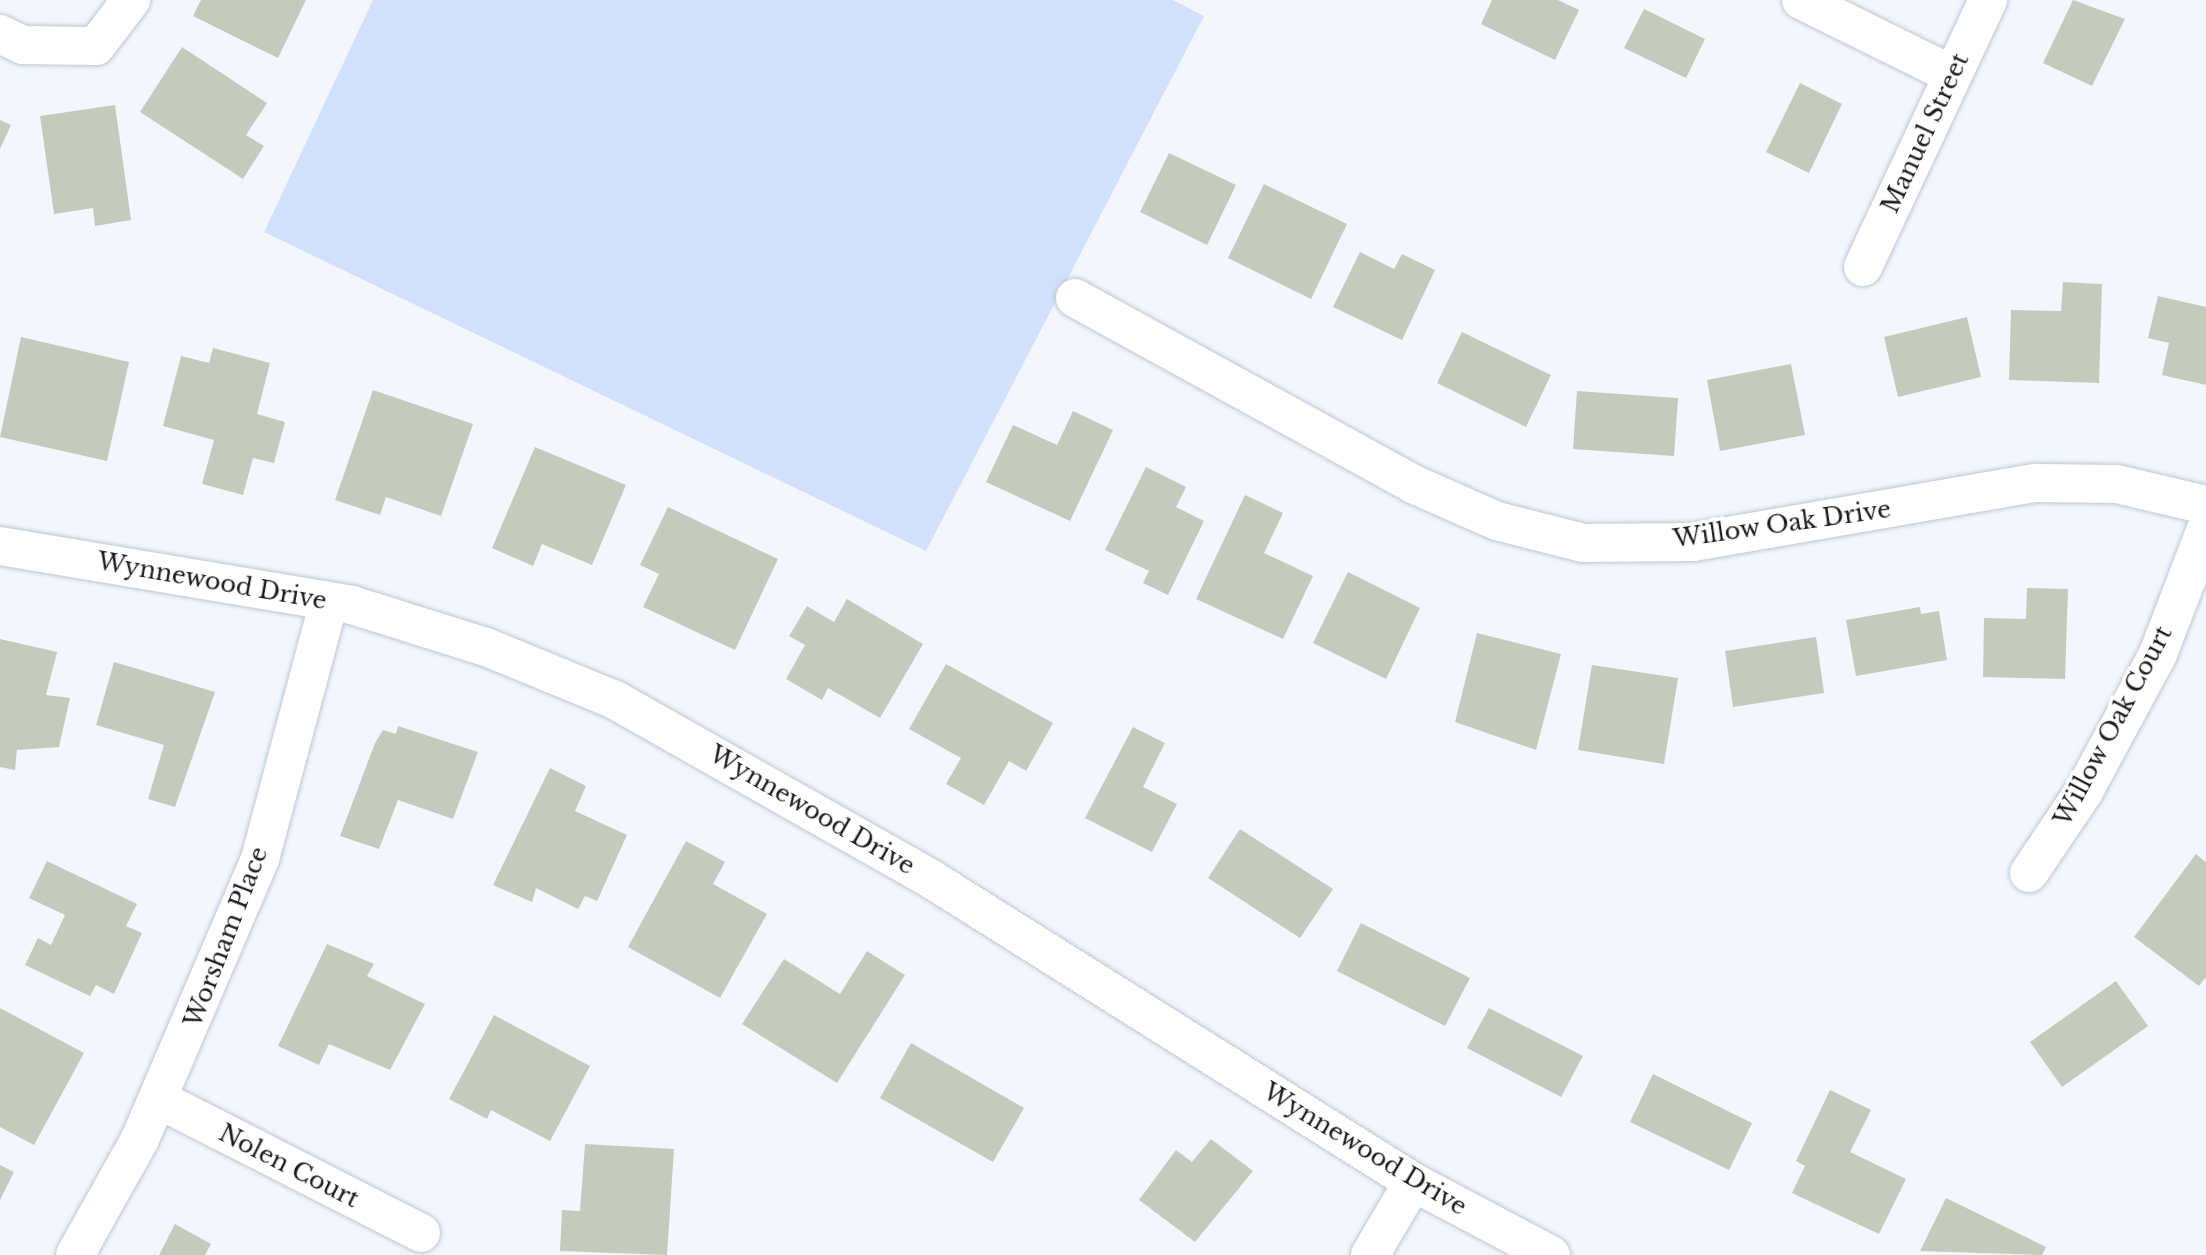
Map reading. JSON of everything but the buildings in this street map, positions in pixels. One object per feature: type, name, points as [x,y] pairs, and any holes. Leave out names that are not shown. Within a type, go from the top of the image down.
[{"type":"street","points":[[0,34],[23,45],[96,46],[131,0]]},
{"type":"street","points":[[1801,0],[1951,74]]},
{"type":"street","name":"Manuel Street","points":[[1863,267],[1988,0]]},
{"type":"street","name":"Willow Oak Drive","points":[[1075,298],[1413,484],[1497,521],[1583,543],[1693,542],[2036,483],[2117,484],[2206,505]]},
{"type":"street","name":"Willow Oak Court","points":[[2029,873],[2084,791],[2158,654],[2206,529]]},
{"type":"street","name":"Wynnewood Drive","points":[[0,546],[329,601],[486,647],[657,722],[931,879],[1413,1182],[1551,1255]]},
{"type":"street","name":"Worsham Place","points":[[75,1255],[158,1099],[260,859],[329,601]]},
{"type":"street","name":"Nolen Court","points":[[158,1099],[421,1233]]},
{"type":"street","points":[[1370,1255],[1413,1182]]},
{"type":"shaded area","points":[[373,0],[1173,0],[1204,16],[926,551],[264,232]]}]
